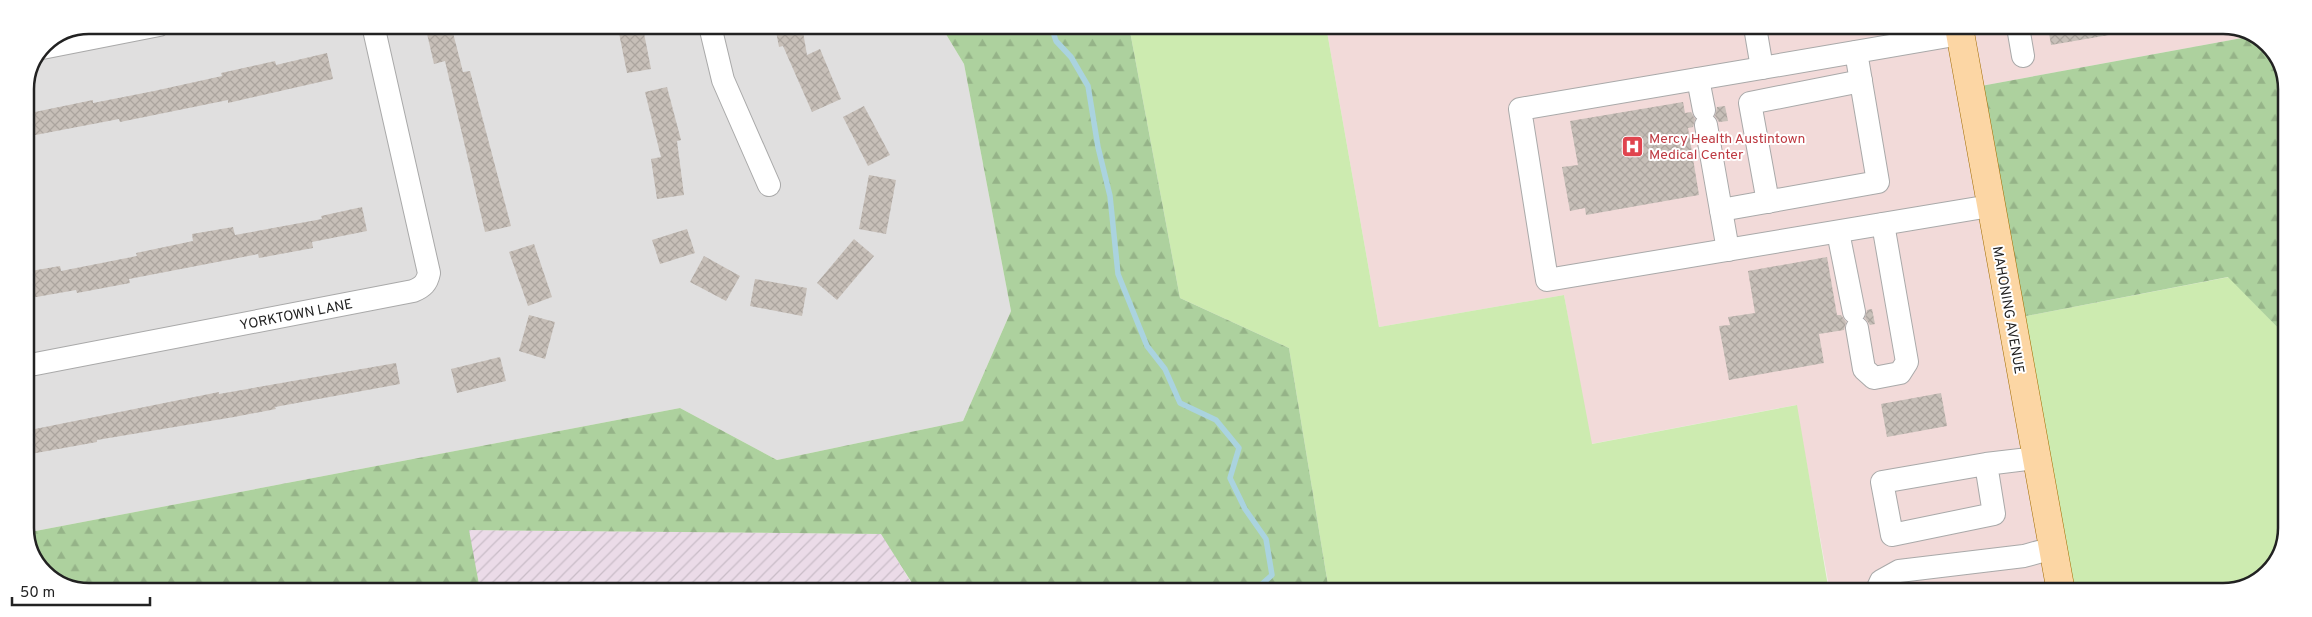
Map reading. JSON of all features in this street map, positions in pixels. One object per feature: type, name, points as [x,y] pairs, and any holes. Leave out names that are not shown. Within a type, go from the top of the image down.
[{"type":"main road","name":"MAHONING AVENUE","points":[[1961,34],[1990,206],[2059,583]]},
{"type":"street","points":[[55,45],[113,34]]},
{"type":"street","name":"YORKTOWN LANE","points":[[34,364],[421,288],[427,280],[429,273],[375,34]]},
{"type":"street","points":[[712,34],[723,80],[769,185]]},
{"type":"street","points":[[1756,34],[1762,68]]},
{"type":"street","points":[[1941,34],[1856,52],[1520,110],[1547,280],[1990,206]]},
{"type":"street","points":[[2019,34],[2023,56]]},
{"type":"street","points":[[1721,210],[1878,182],[1856,52]]},
{"type":"street","points":[[1698,79],[1728,250]]},
{"type":"street","points":[[1768,202],[1750,103],[1861,81]]},
{"type":"street","points":[[1838,232],[1864,369],[1874,378],[1900,373],[1907,362],[1882,224]]},
{"type":"street","points":[[1986,464],[1994,514],[1892,535],[1882,482],[1986,464],[2036,458]]},
{"type":"street","points":[[1880,583],[1899,571],[2024,556],[2053,548]]},
{"type":"shaded area","points":[[89,34],[946,34],[964,64],[1011,311],[963,421],[777,460],[680,408],[34,531],[34,89],[35,78],[43,58],[58,43],[78,35]]},
{"type":"shaded area","points":[[1327,34],[2223,34],[2243,38],[1970,88],[2059,583],[1828,583],[1796,405],[1591,444],[1564,295],[1379,327]]},
{"type":"shaded area","points":[[468,530],[882,534],[911,583],[479,583]]},
{"type":"green space","points":[[946,34],[1130,34],[1180,298],[1289,348],[1328,583],[912,583],[881,534],[469,530],[479,583],[89,583],[78,582],[61,576],[47,565],[41,556],[34,531],[680,408],[777,460],[963,421],[1011,311],[964,64]]},
{"type":"green space","points":[[1130,34],[1327,34],[1379,327],[1564,295],[1592,444],[1797,405],[1827,583],[1328,583],[1289,348],[1180,298]]},
{"type":"green space","points":[[2243,38],[2257,45],[2269,58],[2276,74],[2278,85],[2278,328],[2228,277],[2011,319],[1970,88]]},
{"type":"green space","points":[[2229,277],[2278,328],[2278,528],[2274,549],[2269,559],[2257,572],[2230,583],[2059,583],[2011,319]]},
{"type":"building","points":[[427,34],[453,34],[463,72],[470,71],[511,226],[485,232],[445,61],[434,64]]},
{"type":"building","points":[[619,34],[644,34],[651,69],[627,73]]},
{"type":"building","points":[[777,34],[803,34],[807,55],[820,49],[841,99],[812,112],[783,46],[779,47]]},
{"type":"building","points":[[2049,34],[2109,34],[2109,35],[2051,45]]},
{"type":"building","points":[[327,53],[333,79],[228,103],[228,100],[120,122],[119,119],[34,135],[34,112],[93,100],[93,103],[154,91],[222,76],[221,73],[275,61],[276,65]]},
{"type":"building","points":[[667,87],[681,140],[677,141],[684,195],[657,199],[651,159],[661,157],[645,92]]},
{"type":"building","name":"Mercy Health Austintown Medical Center","points":[[1683,102],[1685,113],[1691,112],[1695,119],[1693,127],[1688,128],[1699,195],[1586,215],[1585,208],[1570,211],[1562,167],[1578,165],[1570,121]]},
{"type":"building","points":[[864,106],[890,155],[868,166],[843,117]]},
{"type":"building","points":[[1725,106],[1728,121],[1719,122],[1715,116],[1717,107]]},
{"type":"building","points":[[869,175],[896,180],[886,234],[859,229]]},
{"type":"building","points":[[362,207],[367,231],[312,242],[313,248],[259,258],[258,254],[129,279],[130,283],[77,293],[76,290],[34,297],[34,270],[60,266],[61,271],[137,256],[136,253],[193,241],[192,234],[233,227],[235,235],[322,219],[321,216]]},
{"type":"building","points":[[687,229],[695,253],[660,264],[652,240]]},
{"type":"building","points":[[854,239],[874,256],[837,300],[817,283]]},
{"type":"building","points":[[534,244],[552,297],[528,306],[509,252]]},
{"type":"building","points":[[704,256],[740,276],[726,301],[690,282]]},
{"type":"building","points":[[1827,257],[1837,315],[1841,315],[1846,322],[1844,330],[1819,334],[1824,363],[1729,380],[1719,326],[1730,325],[1728,317],[1755,313],[1748,271]]},
{"type":"building","points":[[755,279],[807,288],[802,316],[750,306]]},
{"type":"building","points":[[1872,309],[1875,324],[1870,325],[1865,318],[1867,310]]},
{"type":"building","points":[[529,315],[555,322],[545,359],[519,351]]},
{"type":"building","points":[[500,357],[506,381],[457,393],[451,369]]},
{"type":"building","points":[[396,363],[400,384],[275,407],[276,409],[234,417],[97,440],[97,442],[34,453],[34,429],[219,392],[219,394]]},
{"type":"building","points":[[1941,393],[1947,426],[1887,437],[1881,404]]},
{"type":"waterway","points":[[1054,34],[1056,41],[1071,57],[1088,86],[1098,147],[1110,196],[1118,274],[1147,346],[1165,369],[1180,403],[1216,420],[1239,448],[1230,478],[1245,509],[1266,539],[1272,575],[1263,583]]},
{"type":"place","name":"Mercy Health Austintown Medical Center","points":[[1633,146]]}]
